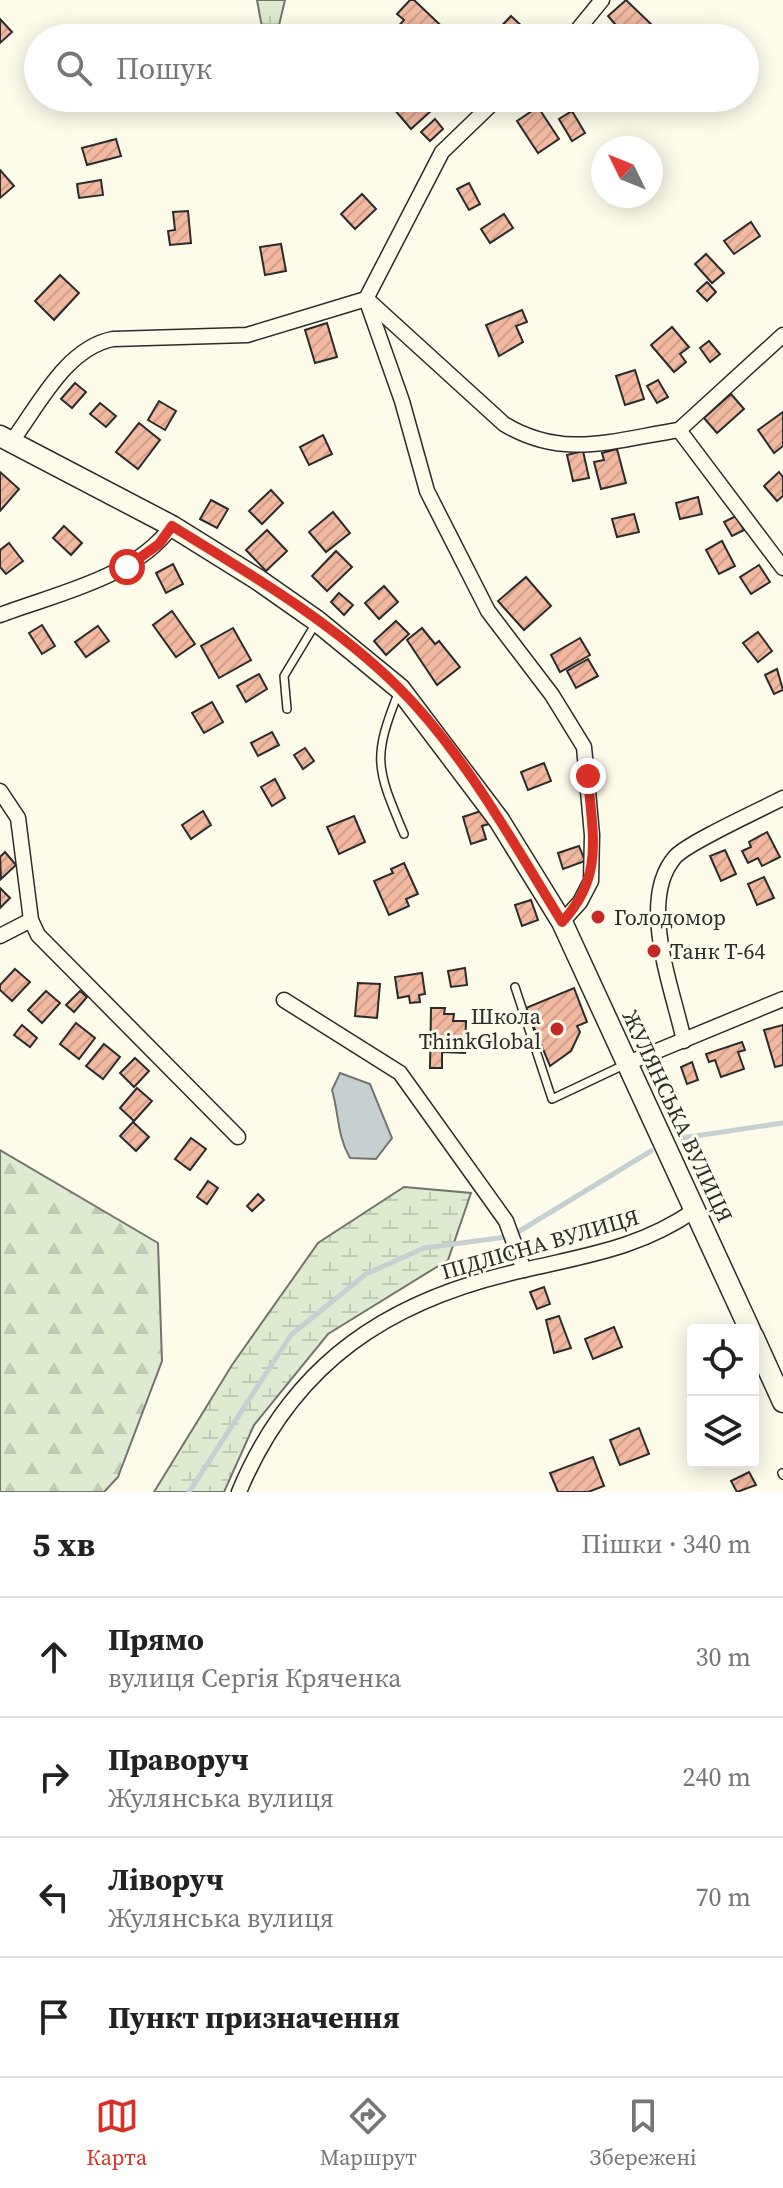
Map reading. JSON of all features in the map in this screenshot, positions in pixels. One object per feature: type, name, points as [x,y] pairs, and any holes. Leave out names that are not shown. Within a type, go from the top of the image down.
[{"type":"street","points":[[582,24],[602,0]]},
{"type":"street","points":[[6,438],[74,358],[91,343],[113,339],[247,335],[366,299],[442,152],[483,112]]},
{"type":"street","points":[[366,299],[504,424],[527,438],[566,447],[679,430],[783,335]]},
{"type":"street","points":[[366,299],[402,401],[427,491],[488,611],[552,695],[584,747],[592,835],[591,881],[580,902],[562,922]]},
{"type":"street","points":[[679,430],[783,568]]},
{"type":"street","name":"ЖУЛЯНСЬКА ВУЛИЦЯ","points":[[6,438],[172,526],[317,621],[400,689],[499,820],[562,922],[747,1324]]},
{"type":"street","points":[[0,615],[127,567],[159,544],[172,526]]},
{"type":"street","points":[[0,791],[18,818],[31,920],[47,947],[238,1137]]},
{"type":"street","points":[[684,1041],[656,915],[660,884],[677,855],[783,798]]},
{"type":"street","points":[[0,936],[31,920]]},
{"type":"street","points":[[628,1063],[783,999]]},
{"type":"street","points":[[284,1000],[400,1073],[506,1221],[524,1270]]},
{"type":"street","name":"ПІДЛІСНА ВУЛИЦЯ","points":[[239,1492],[268,1430],[291,1398],[350,1342],[384,1321],[452,1289],[524,1270],[590,1258],[662,1233],[695,1210]]},
{"type":"street","points":[[759,1349],[783,1402]]},
{"type":"lane","points":[[287,709],[284,676],[317,621]]},
{"type":"lane","points":[[400,689],[382,734],[380,776],[404,834]]},
{"type":"lane","points":[[515,987],[552,1099],[628,1063]]},
{"type":"green space","points":[[257,0],[285,0],[279,24],[261,24]]},
{"type":"green space","points":[[0,1150],[158,1243],[162,1361],[118,1477],[104,1492],[0,1492]]},
{"type":"green space","points":[[404,1187],[471,1193],[448,1260],[328,1334],[254,1425],[224,1492],[154,1492],[232,1365],[318,1243]]},
{"type":"shaded area","points":[[340,1073],[370,1084],[392,1138],[376,1159],[350,1158],[346,1150],[332,1090]]},
{"type":"building","points":[[410,0],[414,0],[439,24],[400,24],[404,20],[397,14]]},
{"type":"building","points":[[626,0],[651,24],[615,24],[608,16]]},
{"type":"building","points":[[511,16],[520,24],[503,24]]},
{"type":"building","points":[[0,19],[12,32],[0,43]]},
{"type":"building","points":[[397,112],[430,112],[411,129]]},
{"type":"building","points":[[530,112],[541,112],[559,139],[538,153],[517,121]]},
{"type":"building","points":[[573,112],[585,133],[572,141],[559,119]]},
{"type":"building","points":[[435,119],[443,129],[430,141],[421,132]]},
{"type":"building","points":[[116,139],[121,156],[87,165],[82,148]]},
{"type":"building","points":[[0,170],[14,186],[0,198]]},
{"type":"building","points":[[101,180],[103,195],[79,198],[77,184]]},
{"type":"building","points":[[469,183],[480,204],[469,210],[457,189]]},
{"type":"building","points":[[362,194],[376,209],[355,229],[341,214]]},
{"type":"building","points":[[188,211],[191,243],[170,245],[168,231],[175,230],[173,212]]},
{"type":"building","points":[[504,214],[513,228],[490,243],[481,229]]},
{"type":"building","points":[[751,222],[760,236],[734,254],[724,241]]},
{"type":"building","points":[[281,244],[286,271],[265,275],[260,247]]},
{"type":"building","points":[[706,254],[724,273],[712,283],[695,264]]},
{"type":"building","points":[[60,275],[79,293],[54,320],[35,301]]},
{"type":"building","points":[[707,282],[716,292],[707,301],[697,291]]},
{"type":"building","points":[[522,310],[527,322],[516,326],[523,342],[499,356],[486,325]]},
{"type":"building","points":[[327,323],[337,357],[315,363],[305,330]]},
{"type":"building","points":[[672,327],[689,347],[680,354],[686,362],[674,372],[651,345]]},
{"type":"building","points":[[709,341],[720,354],[710,362],[700,348]]},
{"type":"building","points":[[635,370],[644,399],[625,405],[616,376]]},
{"type":"building","points":[[658,380],[668,397],[657,403],[647,386]]},
{"type":"building","points":[[75,383],[86,392],[72,408],[61,399]]},
{"type":"building","points":[[731,394],[744,409],[717,433],[704,418]]},
{"type":"building","points":[[159,401],[176,411],[165,430],[148,420]]},
{"type":"building","points":[[100,403],[116,416],[106,427],[90,414]]},
{"type":"building","points":[[783,412],[783,446],[774,453],[758,430]]},
{"type":"building","points":[[139,423],[160,440],[138,469],[116,452]]},
{"type":"building","points":[[323,435],[332,454],[309,465],[300,447]]},
{"type":"building","points":[[617,449],[626,483],[601,489],[594,462],[604,460],[602,453]]},
{"type":"building","points":[[583,451],[589,478],[573,481],[567,455]]},
{"type":"building","points":[[0,472],[19,489],[0,511]]},
{"type":"building","points":[[779,472],[783,477],[783,496],[777,501],[764,486]]},
{"type":"building","points":[[271,490],[283,503],[262,524],[249,511]]},
{"type":"building","points":[[698,497],[702,514],[680,519],[676,503]]},
{"type":"building","points":[[211,500],[228,509],[217,528],[200,519]]},
{"type":"building","points":[[333,512],[350,533],[326,552],[309,532]]},
{"type":"building","points":[[634,514],[639,532],[617,537],[612,519]]},
{"type":"building","points":[[736,516],[744,530],[732,536],[724,522]]},
{"type":"building","points":[[64,526],[82,543],[71,555],[53,538]]},
{"type":"building","points":[[267,530],[287,551],[266,571],[246,550]]},
{"type":"building","points":[[722,541],[735,566],[719,574],[706,550]]},
{"type":"building","points":[[9,543],[23,561],[6,574],[0,567],[0,550]]},
{"type":"building","points":[[336,551],[352,567],[327,591],[312,576]]},
{"type":"building","points":[[173,564],[183,584],[166,593],[156,573]]},
{"type":"building","points":[[759,565],[770,582],[751,594],[740,577]]},
{"type":"building","points":[[526,577],[551,606],[524,630],[498,601]]},
{"type":"building","points":[[384,586],[398,602],[379,619],[365,603]]},
{"type":"building","points":[[339,593],[353,605],[344,615],[331,602]]},
{"type":"building","points":[[172,611],[195,644],[176,657],[153,625]]},
{"type":"building","points":[[396,621],[409,634],[386,655],[374,641]]},
{"type":"building","points":[[42,625],[55,646],[42,654],[29,633]]},
{"type":"building","points":[[98,626],[109,641],[86,657],[75,642]]},
{"type":"building","points":[[233,628],[251,660],[219,678],[201,646]]},
{"type":"building","points":[[422,628],[435,644],[439,641],[460,667],[437,685],[407,640]]},
{"type":"building","points":[[758,632],[772,651],[758,662],[743,643]]},
{"type":"building","points":[[580,638],[590,655],[560,672],[551,655]]},
{"type":"building","points":[[588,659],[598,676],[576,688],[567,671]]},
{"type":"building","points":[[777,669],[783,690],[774,694],[765,675]]},
{"type":"building","points":[[259,674],[267,689],[246,702],[237,686]]},
{"type":"building","points":[[212,702],[223,722],[204,733],[192,713]]},
{"type":"building","points":[[272,732],[279,745],[258,756],[251,743]]},
{"type":"building","points":[[305,748],[314,761],[303,769],[294,755]]},
{"type":"building","points":[[544,763],[551,781],[528,790],[521,772]]},
{"type":"building","points":[[275,779],[285,798],[272,806],[261,787]]},
{"type":"building","points":[[484,810],[489,824],[482,826],[486,839],[471,844],[463,817]]},
{"type":"building","points":[[203,811],[211,825],[191,839],[182,825]]},
{"type":"building","points":[[354,816],[365,842],[339,854],[327,827]]},
{"type":"building","points":[[767,832],[780,857],[762,866],[758,858],[748,863],[742,851],[751,847],[749,842]]},
{"type":"building","points":[[579,846],[585,861],[563,869],[558,853]]},
{"type":"building","points":[[725,850],[736,874],[721,881],[710,856]]},
{"type":"building","points":[[5,852],[16,865],[1,879],[0,857]]},
{"type":"building","points":[[404,863],[418,894],[406,899],[409,906],[389,915],[374,881],[393,873],[391,869]]},
{"type":"building","points":[[764,877],[774,898],[757,905],[748,884]]},
{"type":"building","points":[[0,888],[10,898],[0,908]]},
{"type":"building","points":[[531,900],[538,920],[522,926],[515,905]]},
{"type":"building","points":[[465,968],[467,985],[451,987],[448,971]]},
{"type":"building","points":[[15,969],[30,982],[12,1001],[0,990],[0,985]]},
{"type":"building","points":[[422,973],[425,994],[419,995],[420,1002],[410,1003],[409,996],[398,998],[395,977]]},
{"type":"building","points":[[358,983],[380,984],[377,1018],[355,1016]]},
{"type":"building","name":"Школа ThinkGlobal","points":[[574,988],[587,1022],[577,1026],[580,1032],[571,1051],[550,1066],[526,1008]]},
{"type":"building","points":[[46,991],[60,1003],[42,1023],[28,1010]]},
{"type":"building","points":[[80,991],[87,997],[74,1012],[66,1005]]},
{"type":"building","points":[[431,1008],[445,1008],[444,1014],[454,1014],[453,1021],[466,1021],[465,1053],[442,1052],[442,1068],[430,1068]]},
{"type":"building","points":[[76,1023],[95,1038],[79,1059],[60,1044]]},
{"type":"building","points":[[22,1025],[37,1038],[30,1047],[14,1035]]},
{"type":"building","points":[[783,1025],[783,1065],[775,1067],[764,1030]]},
{"type":"building","points":[[742,1042],[745,1050],[738,1052],[744,1069],[721,1077],[715,1060],[709,1062],[706,1054]]},
{"type":"building","points":[[104,1044],[120,1057],[103,1079],[86,1066]]},
{"type":"building","points":[[135,1058],[149,1071],[134,1087],[120,1073]]},
{"type":"building","points":[[692,1062],[698,1080],[687,1084],[681,1067]]},
{"type":"building","points":[[137,1088],[152,1101],[134,1121],[120,1108]]},
{"type":"building","points":[[133,1122],[149,1137],[136,1151],[120,1136]]},
{"type":"building","points":[[191,1138],[206,1149],[190,1170],[175,1159]]},
{"type":"building","points":[[208,1181],[218,1188],[207,1204],[197,1197]]},
{"type":"building","points":[[258,1194],[264,1200],[252,1211],[247,1206]]},
{"type":"building","points":[[544,1287],[550,1304],[537,1309],[530,1292]]},
{"type":"building","points":[[559,1316],[571,1348],[554,1353],[546,1320]]},
{"type":"building","points":[[614,1327],[622,1347],[593,1359],[585,1339]]},
{"type":"building","points":[[639,1428],[649,1454],[620,1465],[610,1440]]},
{"type":"building","points":[[593,1457],[604,1486],[588,1492],[558,1492],[550,1473]]},
{"type":"building","points":[[749,1472],[756,1485],[737,1492],[731,1481]]},
{"type":"waterway","points":[[682,1138],[783,1123]]},
{"type":"waterway","points":[[518,1232],[651,1151]]},
{"type":"waterway","points":[[189,1492],[291,1335],[366,1274],[424,1248],[506,1237]]},
{"type":"place","name":"Голодомор","points":[[598,917]]},
{"type":"place","name":"Танк Т-64","points":[[654,951]]},
{"type":"place","name":"Школа ThinkGlobal","points":[[557,1029]]},
{"type":"route","points":[[127,567],[159,544],[172,526],[257,579],[371,663],[400,689],[438,735],[499,820],[562,922],[580,902],[591,881],[588,776]]}]
